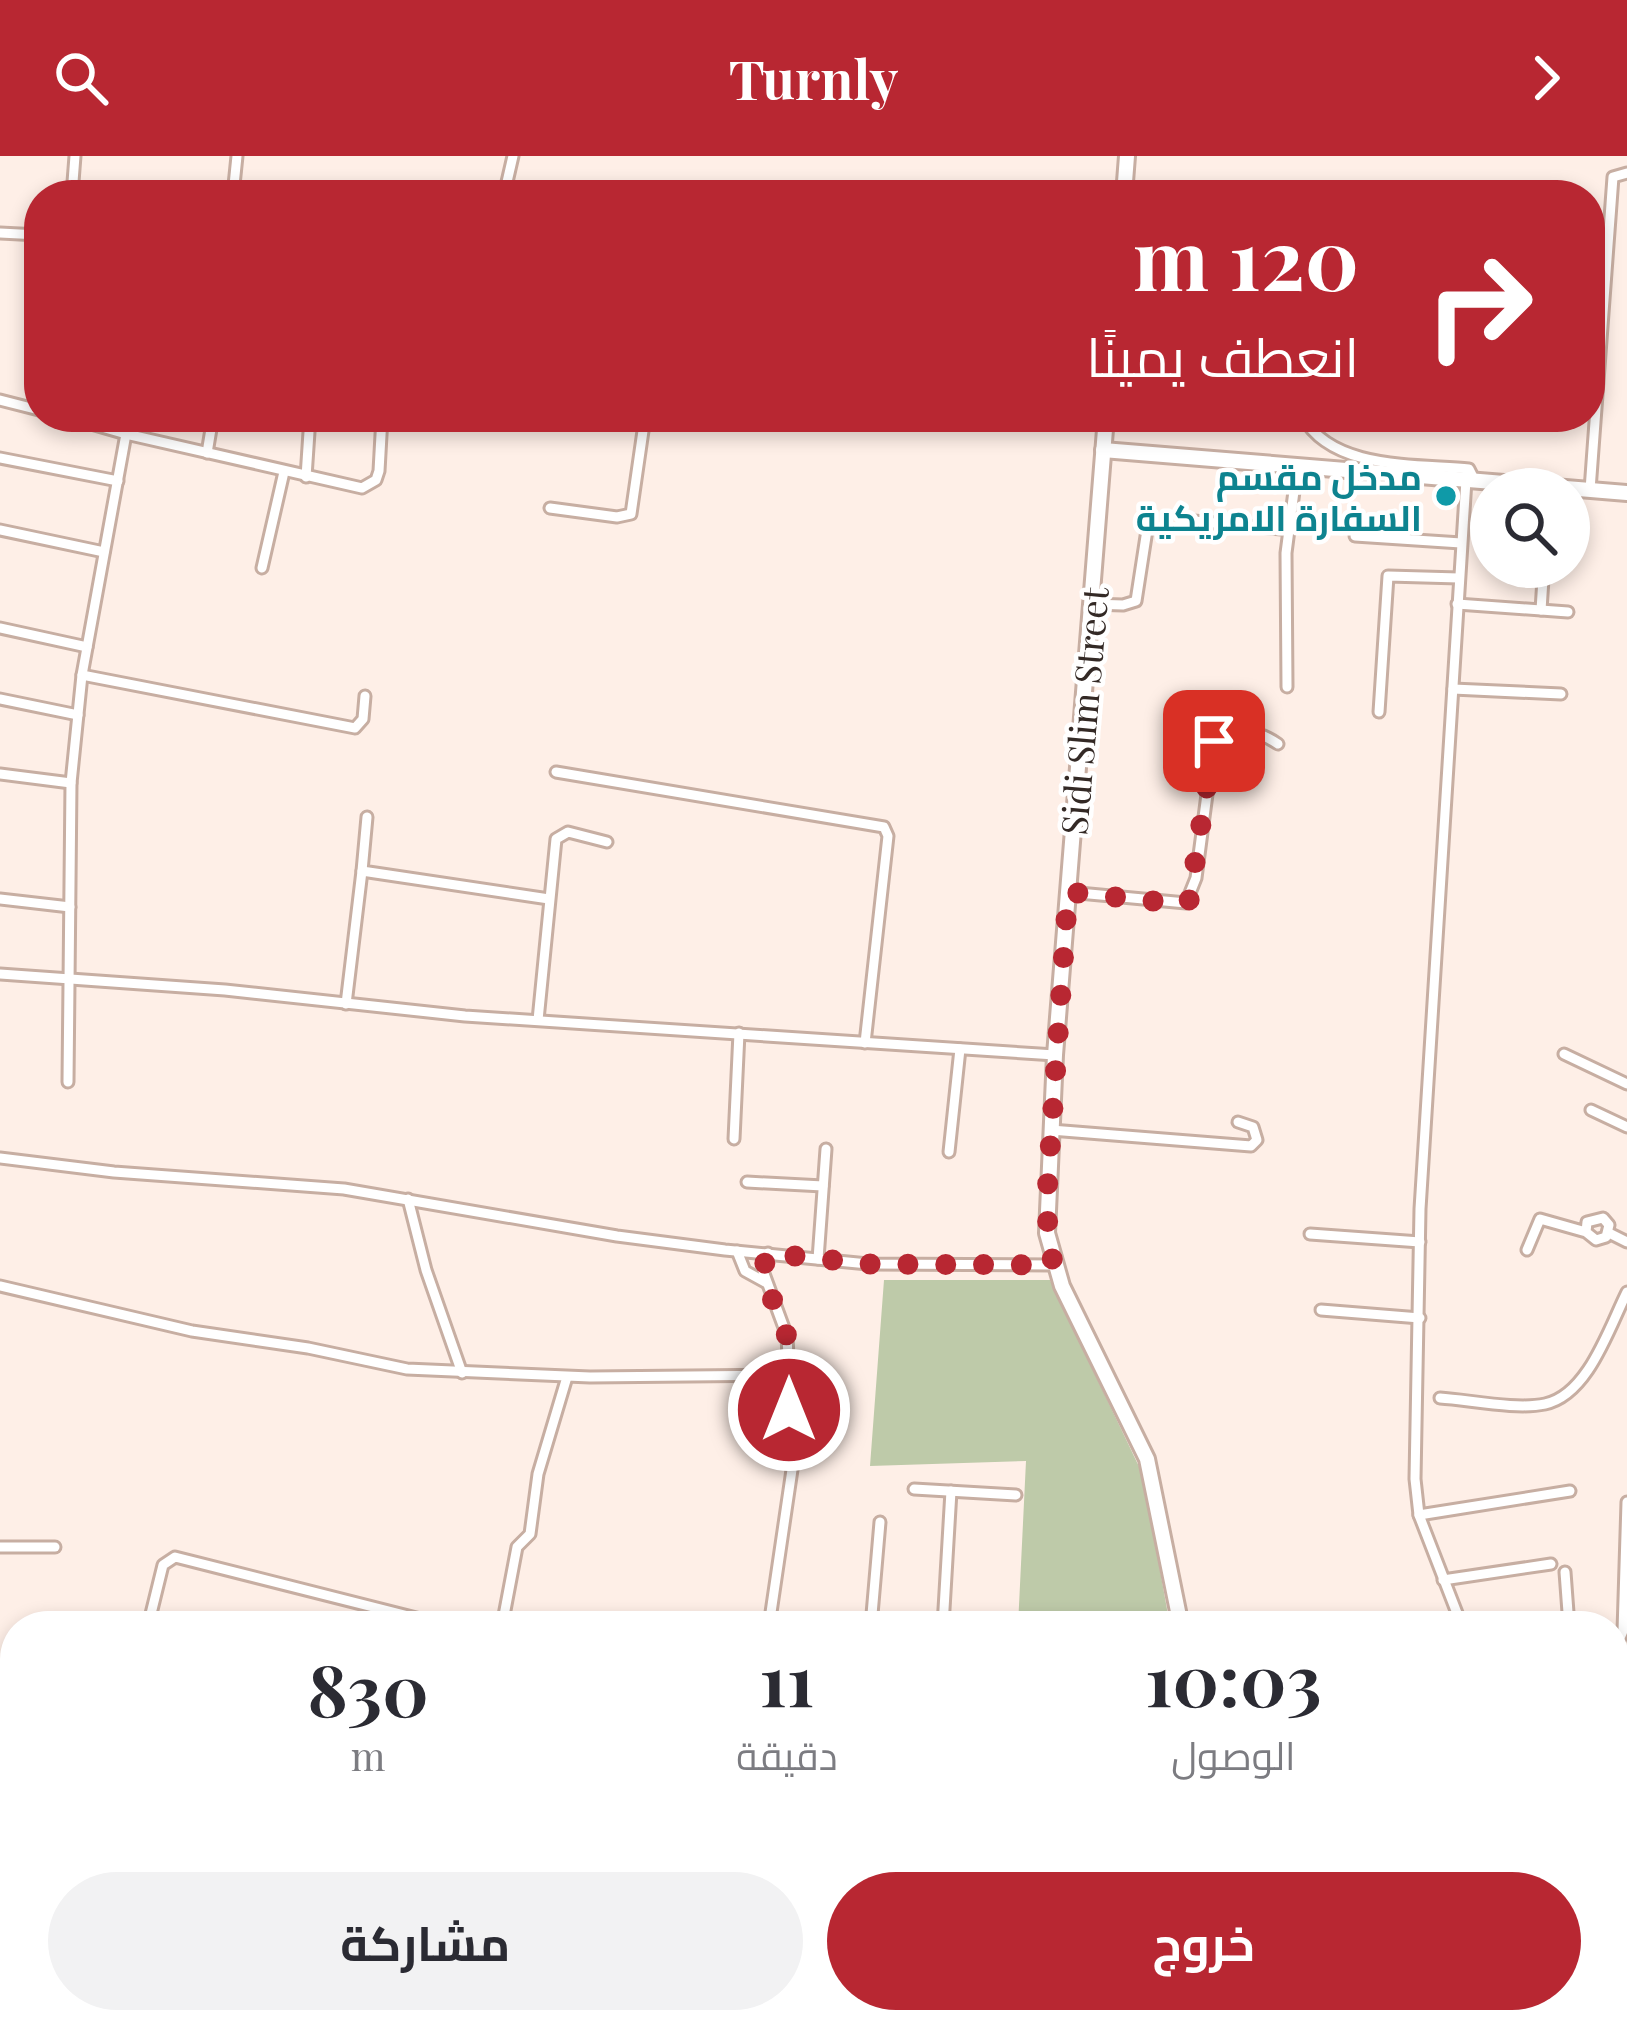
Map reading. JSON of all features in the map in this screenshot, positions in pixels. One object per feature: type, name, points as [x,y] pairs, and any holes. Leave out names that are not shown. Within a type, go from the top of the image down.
[{"type":"main road","name":"Sidi Slim Street","points":[[1102,432],[1046,1208],[1053,1265],[1147,1459],[1178,1611]]},
{"type":"main road","points":[[1103,451],[1470,480]]},
{"type":"main road","points":[[1590,490],[1627,494]]},
{"type":"street","points":[[1605,286],[1613,177],[1627,173]]},
{"type":"street","points":[[119,432],[350,488],[376,480],[381,432]]},
{"type":"street","points":[[207,453],[210,432]]},
{"type":"street","points":[[306,477],[309,432]]},
{"type":"street","points":[[550,508],[617,517],[631,514],[643,432]]},
{"type":"street","points":[[1314,432],[1337,448],[1388,462],[1469,469],[1436,922],[1420,1242],[1415,1479],[1419,1515],[1456,1611]]},
{"type":"street","points":[[1590,490],[1594,432]]},
{"type":"street","points":[[68,1082],[71,784],[82,675],[126,434]]},
{"type":"street","points":[[0,458],[118,481]]},
{"type":"street","points":[[1287,687],[1286,553],[1298,468]]},
{"type":"street","points":[[262,568],[284,472]]},
{"type":"street","points":[[1091,604],[1136,601],[1149,517]]},
{"type":"street","points":[[1194,520],[1291,530]]},
{"type":"street","points":[[0,530],[104,552]]},
{"type":"street","points":[[1355,536],[1461,543]]},
{"type":"street","points":[[1379,712],[1388,576],[1459,578]]},
{"type":"street","points":[[1541,610],[1543,588]]},
{"type":"street","points":[[1457,604],[1568,612]]},
{"type":"street","points":[[0,628],[87,647]]},
{"type":"street","points":[[82,675],[355,728],[363,719],[365,696]]},
{"type":"street","points":[[1453,689],[1562,694]]},
{"type":"street","points":[[0,699],[78,715]]},
{"type":"street","points":[[1068,892],[1186,903],[1196,878],[1214,741],[1226,734],[1252,731],[1278,744]]},
{"type":"street","points":[[556,772],[888,830],[865,1043]]},
{"type":"street","points":[[0,774],[71,784]]},
{"type":"street","points":[[346,1004],[367,817]]},
{"type":"street","points":[[538,1020],[554,847],[560,834],[607,842]]},
{"type":"street","points":[[362,871],[550,899]]},
{"type":"street","points":[[0,899],[70,907]]},
{"type":"street","points":[[0,974],[538,1020],[1055,1055]]},
{"type":"street","points":[[734,1139],[739,1033]]},
{"type":"street","points":[[949,1152],[960,1049]]},
{"type":"street","points":[[1564,1054],[1627,1084]]},
{"type":"street","points":[[1592,1110],[1627,1127]]},
{"type":"street","points":[[1052,1130],[1255,1144],[1253,1127],[1238,1122]]},
{"type":"street","points":[[818,1259],[826,1149]]},
{"type":"street","points":[[0,1158],[114,1172],[297,1184],[737,1251],[868,1264],[1053,1265]]},
{"type":"street","points":[[747,1182],[823,1186]]},
{"type":"street","points":[[407,1199],[462,1373]]},
{"type":"street","points":[[1586,1232],[1587,1222],[1597,1216],[1608,1223],[1609,1233]]},
{"type":"street","points":[[1527,1250],[1540,1220],[1586,1232],[1596,1240],[1609,1233]]},
{"type":"street","points":[[1609,1233],[1627,1242]]},
{"type":"street","points":[[1310,1234],[1420,1242]]},
{"type":"street","points":[[737,1251],[745,1271],[765,1282]]},
{"type":"street","points":[[768,1253],[765,1282],[783,1321],[790,1376],[792,1485],[771,1611]]},
{"type":"street","points":[[0,1286],[192,1331],[407,1369],[567,1376],[790,1376]]},
{"type":"street","points":[[1440,1398],[1520,1405],[1561,1399],[1588,1365],[1627,1292]]},
{"type":"street","points":[[1322,1310],[1420,1318]]},
{"type":"street","points":[[505,1611],[518,1547],[530,1534],[538,1474],[567,1376]]},
{"type":"street","points":[[914,1489],[1016,1496]]},
{"type":"street","points":[[944,1611],[951,1491]]},
{"type":"street","points":[[1419,1515],[1570,1491]]},
{"type":"street","points":[[1625,1611],[1627,1502]]},
{"type":"street","points":[[872,1611],[880,1522]]},
{"type":"street","points":[[0,1547],[55,1547]]},
{"type":"street","points":[[152,1611],[163,1565],[176,1557],[389,1611]]},
{"type":"street","points":[[1443,1580],[1551,1564]]},
{"type":"street","points":[[1565,1572],[1568,1611]]},
{"type":"green space","points":[[884,1280],[1050,1280],[1143,1475],[1167,1611],[1019,1611],[1026,1461],[870,1466]]},
{"type":"place","name":"مدخل مقسم السفارة الامريكية","points":[[1446,496]]},
{"type":"route","points":[[789,1410],[787,1336],[765,1282],[768,1253],[868,1264],[1053,1265],[1046,1208],[1068,892],[1189,901],[1214,741]]}]
